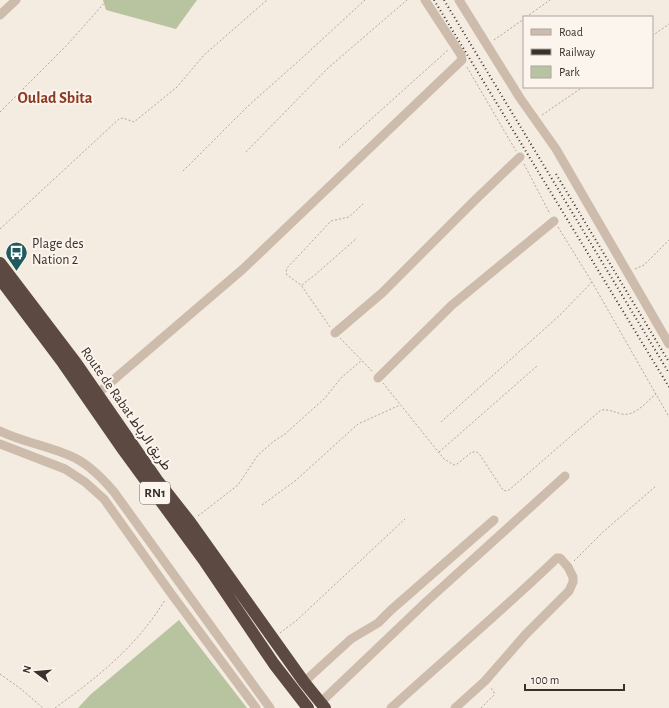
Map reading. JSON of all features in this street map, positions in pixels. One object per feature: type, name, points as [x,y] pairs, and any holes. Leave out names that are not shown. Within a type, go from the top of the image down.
[{"type":"highway","name":"Route de Rabat طريق الرباط","points":[[0,263],[76,363],[157,480],[190,522],[304,682],[323,705]]},
{"type":"highway","name":"Route de Rabat طريق الرباط","points":[[0,279],[63,363],[124,451],[203,559],[274,664],[308,708]]},
{"type":"street","points":[[0,15],[16,0]]},
{"type":"street","points":[[97,394],[243,269],[462,60],[426,0]]},
{"type":"street","points":[[459,0],[520,98],[556,149],[669,344]]},
{"type":"street","points":[[336,333],[382,292],[520,157]]},
{"type":"street","points":[[378,378],[452,305],[554,221]]},
{"type":"street","points":[[0,431],[12,437],[41,447],[56,450],[77,459],[100,477],[114,492],[270,708]]},
{"type":"street","points":[[0,444],[39,460],[53,464],[73,474],[85,482],[104,499],[117,515],[170,592],[256,708]]},
{"type":"street","points":[[323,705],[427,601],[565,476]]},
{"type":"street","points":[[304,682],[351,640],[378,623],[494,520]]},
{"type":"street","points":[[391,708],[513,600],[557,558],[561,559],[568,567],[573,577],[573,582],[569,592],[525,635],[485,681],[455,708]]},
{"type":"path","points":[[0,112],[67,45],[107,0]]},
{"type":"path","points":[[0,228],[119,120],[123,118],[134,122],[176,87],[204,55],[266,0]]},
{"type":"path","points":[[183,171],[248,106],[365,0]]},
{"type":"path","points":[[246,152],[323,73],[407,0]]},
{"type":"path","points":[[527,16],[550,0]]},
{"type":"path","points":[[487,45],[523,20]]},
{"type":"path","points":[[653,35],[669,24]]},
{"type":"path","points":[[339,148],[454,45]]},
{"type":"path","points":[[462,60],[520,157],[554,221],[592,282],[669,417]]},
{"type":"path","points":[[535,120],[582,88]]},
{"type":"path","points":[[363,204],[349,217],[332,221],[287,268],[286,272],[301,285],[326,323],[378,378],[444,459],[454,465],[458,464],[472,452],[477,452],[503,490],[506,491],[598,412],[606,409],[624,414],[633,413],[656,394]]},
{"type":"path","points":[[301,285],[316,274],[357,238]]},
{"type":"path","points":[[628,273],[644,265],[669,240]]},
{"type":"path","points":[[441,422],[560,315],[592,282]]},
{"type":"path","points":[[190,522],[238,485],[258,455],[274,441],[285,434],[324,399],[342,377],[362,360]]},
{"type":"path","points":[[438,452],[537,366]]},
{"type":"path","points":[[262,505],[295,481],[358,424],[400,404]]},
{"type":"path","points":[[568,567],[603,532],[656,486]]},
{"type":"path","points":[[272,638],[297,620],[405,519]]},
{"type":"path","points":[[55,708],[91,682],[125,652],[144,631],[170,592]]},
{"type":"path","points":[[0,674],[21,689],[43,708]]},
{"type":"path","points":[[481,708],[494,694],[493,689],[485,681]]},
{"type":"green space","points":[[103,0],[197,0],[176,29],[106,10]]},
{"type":"green space","points":[[179,620],[247,708],[78,708],[90,695]]},
{"type":"railway","points":[[434,0],[669,387]]},
{"type":"railway","points":[[444,0],[669,373]]},
{"type":"railway","points":[[556,174],[669,362]]},
{"type":"place","name":"Plage des Nation 2","points":[[17,272]]},
{"type":"district","name":"Oulad Sbita","points":[[55,98]]}]
